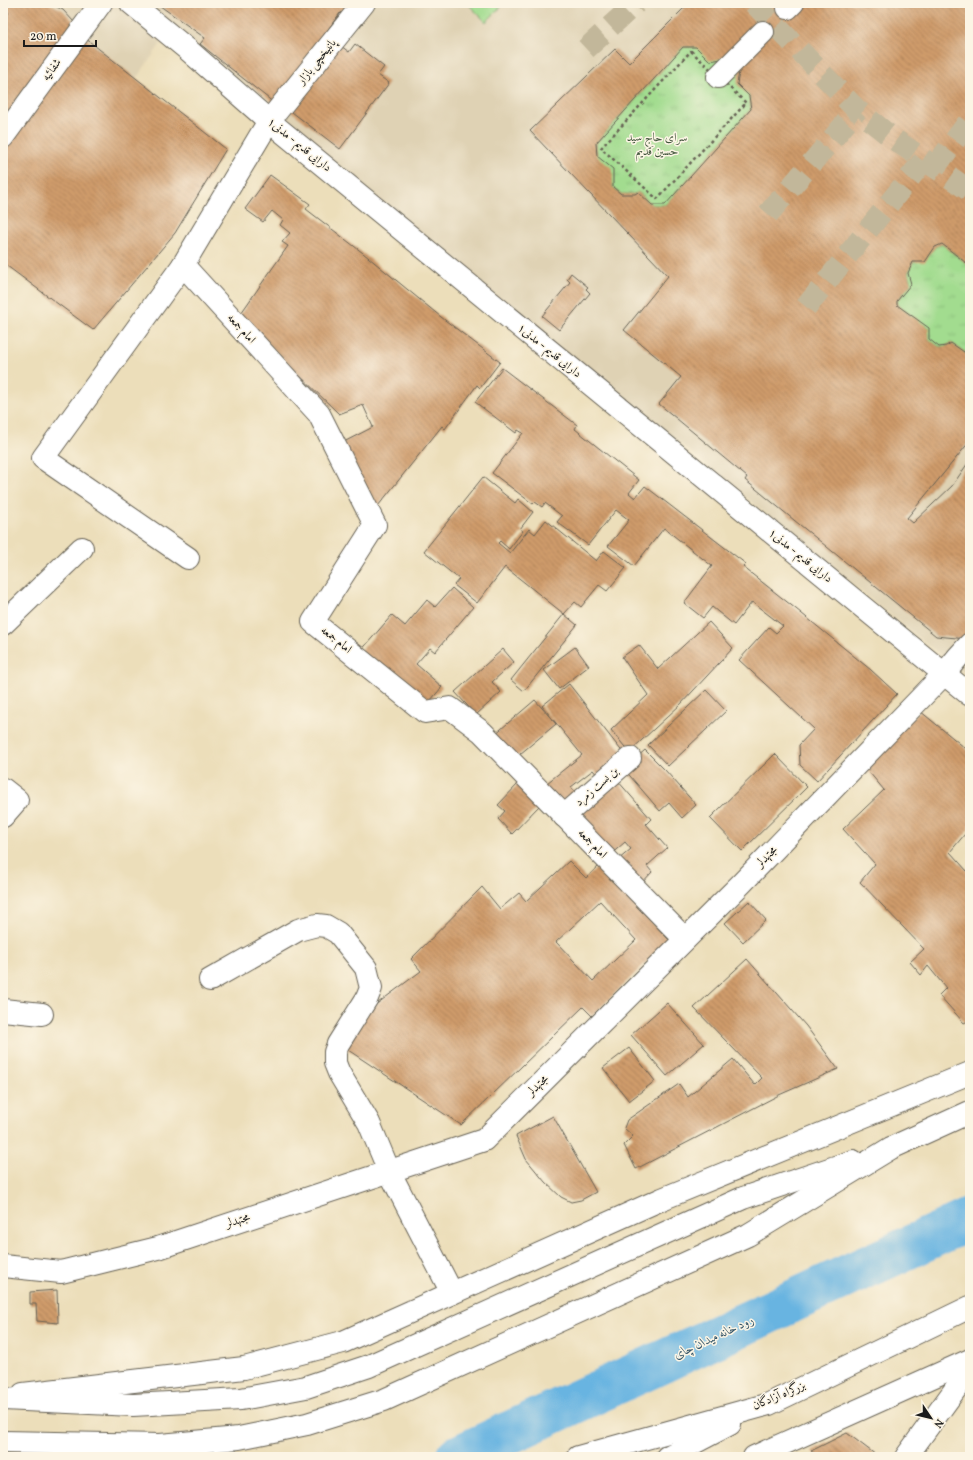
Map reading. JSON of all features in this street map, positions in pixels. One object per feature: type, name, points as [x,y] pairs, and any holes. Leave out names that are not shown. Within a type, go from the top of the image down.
[{"type":"main road","name":"شفائیه","points":[[3,137],[101,3]]},
{"type":"main road","name":"دارایی قدیم - مدنی۱","points":[[131,3],[187,49],[269,121],[970,695]]},
{"type":"main road","name":"پانبیخچی بازار","points":[[269,121],[364,3]]},
{"type":"main road","points":[[718,77],[763,32]]},
{"type":"main road","points":[[188,558],[43,458],[183,265],[269,121]]},
{"type":"main road","name":"امام جمعه","points":[[183,265],[319,414],[375,525],[313,622],[425,712],[450,708],[476,728],[685,939]]},
{"type":"main road","points":[[3,624],[82,548]]},
{"type":"main road","name":"مجتهدلر","points":[[3,1266],[62,1272],[158,1248],[484,1140],[741,884],[944,674],[970,644]]},
{"type":"main road","name":"بن بست زمرد","points":[[564,816],[630,758]]},
{"type":"main road","points":[[3,789],[17,800],[3,816]]},
{"type":"main road","points":[[210,980],[298,930],[317,925],[326,926],[338,933],[366,968],[371,988],[367,998],[338,1044],[335,1052],[335,1063],[346,1086],[369,1122],[389,1172],[452,1293]]},
{"type":"main road","points":[[3,1010],[42,1014]]},
{"type":"main road","points":[[3,1398],[244,1368],[343,1342],[662,1199],[970,1073]]},
{"type":"main road","points":[[3,1398],[133,1405],[241,1399],[306,1387],[369,1366],[743,1198],[891,1148],[970,1112]]},
{"type":"main road","points":[[3,1442],[160,1445],[239,1438],[307,1424],[384,1400],[748,1235],[891,1148]]},
{"type":"main road","name":"بزرگراه آزادگان","points":[[578,1457],[768,1404],[970,1307]]},
{"type":"main road","points":[[754,1457],[970,1360]]},
{"type":"main road","points":[[906,1457],[970,1368]]},
{"type":"main road","points":[[667,1457],[768,1404]]},
{"type":"path","points":[[690,51],[718,77],[746,102],[657,199],[601,148],[690,51]]},
{"type":"shaded area","points":[[3,3],[970,3],[970,678],[612,388],[495,296],[173,27],[79,158],[3,193]]},
{"type":"green space","points":[[467,3],[505,3],[486,22]]},
{"type":"green space","name":"سرای حاج سید حسین قدیم","points":[[683,47],[696,47],[727,58],[739,72],[749,96],[751,109],[665,205],[652,205],[638,192],[635,194],[621,194],[613,187],[612,173],[597,156],[596,143]]},
{"type":"green space","points":[[942,244],[970,266],[970,356],[951,343],[946,346],[939,347],[929,339],[928,328],[897,305],[897,301],[911,284],[908,273],[913,262],[925,261],[935,247]]},
{"type":"building","points":[[3,3],[49,3],[63,10],[74,22],[71,27],[226,149],[175,233],[93,330],[3,263],[3,19],[9,13],[3,8]]},
{"type":"building","points":[[156,3],[356,3],[345,17],[340,13],[274,103],[200,44],[205,38]]},
{"type":"building","points":[[689,3],[783,3],[794,15],[806,3],[970,3],[970,266],[942,244],[935,247],[925,262],[913,262],[908,273],[911,284],[897,301],[897,305],[929,328],[929,339],[939,347],[946,346],[951,343],[970,356],[970,441],[907,518],[913,523],[952,486],[970,460],[970,636],[967,639],[936,636],[745,480],[747,477],[659,404],[681,377],[624,330],[668,276],[530,131],[615,49],[629,63]],"holes":[[[683,47],[696,47],[710,61],[727,58],[739,72],[737,84],[749,96],[751,109],[665,205],[652,205],[638,192],[635,194],[621,194],[613,187],[613,169],[597,156],[596,143]]]},
{"type":"building","points":[[337,43],[349,52],[355,44],[384,67],[378,75],[389,83],[340,149],[288,109]]},
{"type":"building","points":[[270,175],[310,204],[306,209],[363,253],[441,317],[500,362],[480,388],[477,385],[445,429],[442,426],[374,511],[340,444],[373,427],[363,405],[339,414],[239,316],[288,246],[282,242],[290,233],[280,225],[283,220],[272,211],[263,222],[245,209]]},
{"type":"building","points":[[571,273],[588,287],[586,289],[590,293],[559,330],[542,316],[570,282],[567,279]]},
{"type":"building","points":[[502,368],[577,425],[575,429],[639,480],[629,493],[635,498],[645,486],[746,564],[743,567],[871,670],[897,694],[817,781],[800,765],[799,745],[814,729],[739,660],[769,627],[776,633],[783,626],[752,602],[734,625],[712,607],[703,618],[684,603],[712,566],[664,528],[634,566],[608,546],[629,520],[616,510],[588,545],[557,522],[562,516],[545,503],[542,507],[535,502],[533,504],[492,473],[523,433],[518,430],[516,433],[475,402]]},
{"type":"building","points":[[483,477],[515,503],[518,499],[533,512],[520,529],[523,531],[509,549],[500,541],[498,543],[510,553],[529,529],[535,534],[546,520],[596,561],[604,551],[626,568],[607,591],[599,585],[581,607],[575,602],[564,614],[505,567],[477,603],[454,585],[459,579],[424,551]]},
{"type":"building","points":[[452,588],[473,607],[435,652],[430,648],[416,664],[442,687],[424,708],[359,653],[392,615],[405,626],[427,600],[435,607]]},
{"type":"building","points":[[564,614],[577,625],[524,691],[511,680]]},
{"type":"building","points":[[709,622],[733,648],[680,705],[629,752],[611,730],[648,695],[622,657],[639,645],[658,669]]},
{"type":"building","points":[[575,647],[589,666],[559,689],[544,670]]},
{"type":"building","points":[[503,649],[514,662],[492,682],[501,692],[476,715],[455,692]]},
{"type":"building","points":[[569,684],[624,754],[598,776],[593,770],[571,787],[576,793],[558,807],[542,787],[582,755],[542,706]]},
{"type":"building","points":[[706,690],[726,711],[668,766],[648,745]]},
{"type":"building","points":[[535,700],[556,724],[514,759],[494,735]]},
{"type":"building","points":[[920,711],[970,752],[970,828],[950,852],[967,871],[970,868],[970,1020],[964,1023],[939,995],[946,988],[928,966],[921,975],[910,962],[924,949],[860,882],[875,864],[843,829],[884,790],[864,766]]},
{"type":"building","points":[[645,750],[696,805],[682,818],[669,803],[660,811],[624,769]]},
{"type":"building","points":[[775,754],[807,787],[742,851],[710,818]]},
{"type":"building","points":[[617,780],[651,819],[646,824],[667,848],[647,866],[652,872],[640,885],[618,860],[631,849],[625,842],[609,856],[575,817]]},
{"type":"building","points":[[518,784],[540,805],[512,834],[498,819],[505,811],[498,805]]},
{"type":"building","points":[[569,861],[586,878],[599,866],[669,940],[592,1016],[583,1007],[461,1125],[345,1048],[362,1015],[421,971],[411,959],[482,887],[500,909],[519,893],[526,901]],"holes":[[[600,901],[636,940],[593,981],[556,942]]]},
{"type":"building","points":[[749,901],[766,920],[743,942],[725,923]]},
{"type":"building","points":[[747,959],[806,1026],[838,1069],[779,1095],[636,1169],[624,1145],[633,1136],[624,1128],[627,1120],[679,1084],[688,1097],[733,1059],[755,1085],[762,1078],[694,1008]]},
{"type":"building","points":[[667,1003],[704,1044],[667,1076],[631,1035]]},
{"type":"building","points":[[629,1048],[655,1081],[629,1101],[603,1068]]},
{"type":"building","points":[[553,1116],[596,1192],[581,1200],[571,1202],[561,1197],[545,1182],[526,1159],[516,1136]]},
{"type":"building","points":[[57,1290],[58,1323],[37,1321],[36,1304],[30,1304],[30,1292]]},
{"type":"building","points":[[847,1433],[876,1455],[874,1457],[819,1457],[811,1451]]},
{"type":"waterway","name":"رود خانه میدان چای","points":[[457,1457],[970,1219]]},
{"type":"tunnel","points":[[586,49],[636,3]]},
{"type":"tunnel","points":[[754,3],[857,110],[895,140],[970,191]]},
{"type":"tunnel","points":[[768,214],[857,110]]},
{"type":"tunnel","points":[[935,167],[970,120]]},
{"type":"tunnel","points":[[806,307],[924,160]]}]
